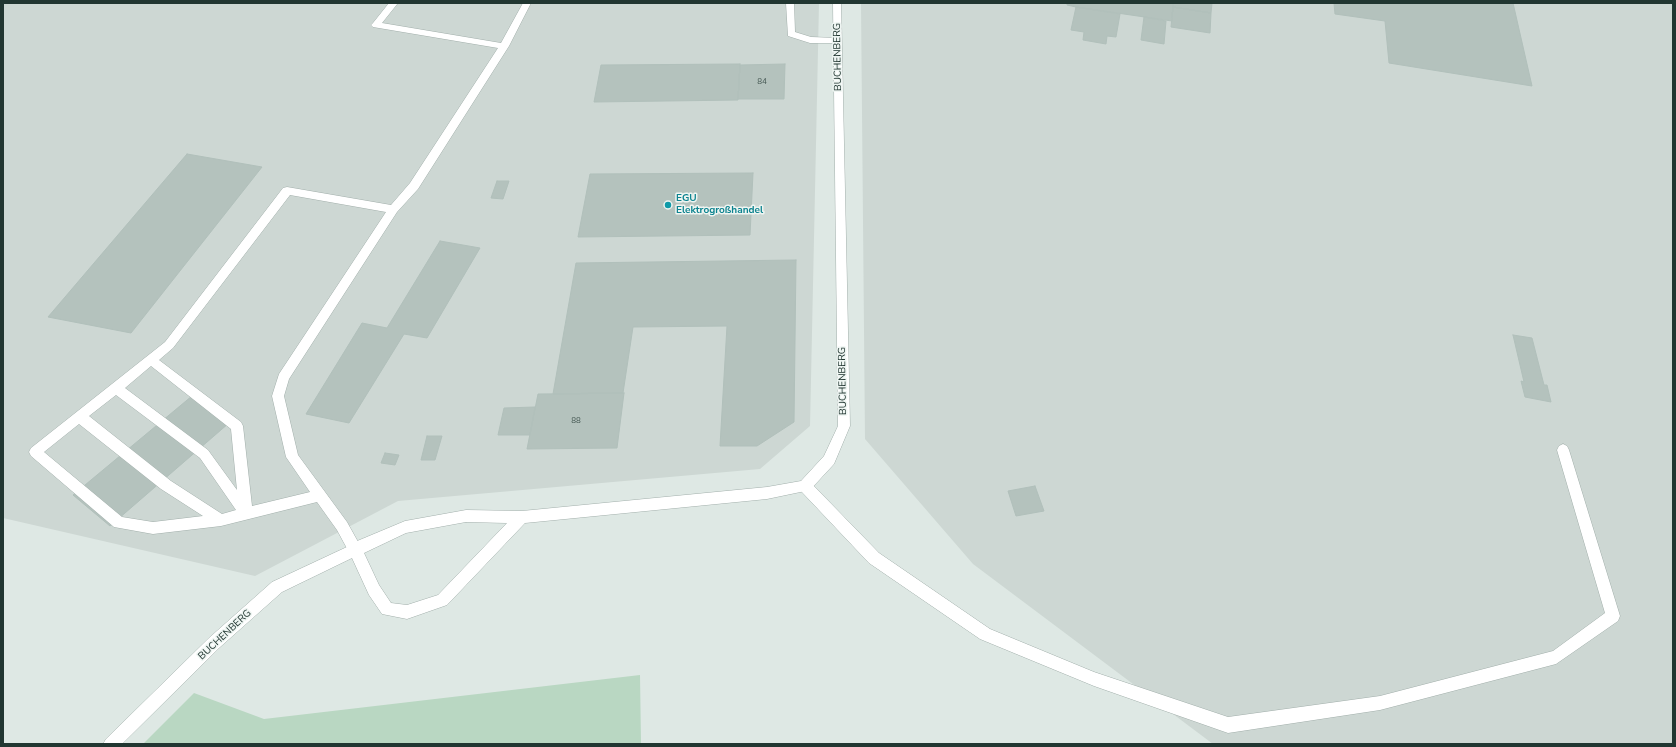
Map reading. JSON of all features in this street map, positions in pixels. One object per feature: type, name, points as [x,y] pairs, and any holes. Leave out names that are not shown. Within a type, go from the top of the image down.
[{"type":"street","points":[[394,3],[376,26],[504,46]]},
{"type":"street","points":[[522,516],[442,600],[408,612],[387,608],[374,590],[342,526],[292,457],[278,396],[283,378],[393,210],[414,186],[504,46],[527,3]]},
{"type":"street","points":[[790,3],[791,34],[810,40],[837,41]]},
{"type":"street","name":"BUCHENBERG","points":[[111,744],[214,643],[277,587],[405,527],[466,516],[522,516],[767,492],[805,486],[829,460],[844,426],[837,3]]},
{"type":"street","points":[[320,495],[221,520],[153,528],[119,523],[35,452],[169,346],[287,191],[393,210]]},
{"type":"street","points":[[150,360],[237,426],[246,514]]},
{"type":"street","points":[[116,388],[204,454],[246,514]]},
{"type":"street","points":[[80,417],[166,485],[221,520]]},
{"type":"street","points":[[805,486],[874,558],[985,634],[1094,679],[1228,725],[1380,703],[1556,657],[1613,616],[1564,450]]},
{"type":"shaded area","points":[[3,3],[819,3],[810,426],[760,469],[398,501],[255,576],[3,518]]},
{"type":"shaded area","points":[[861,3],[1673,3],[1673,744],[1213,744],[973,564],[865,439]]},
{"type":"green space","points":[[640,675],[641,744],[143,744],[194,693],[264,719]]},
{"type":"building","points":[[1067,3],[1173,3],[1172,21],[1076,7],[1067,5]]},
{"type":"building","points":[[1173,3],[1212,3],[1211,13],[1173,7]]},
{"type":"building","points":[[1334,3],[1513,3],[1532,86],[1389,63],[1385,21],[1335,14]]},
{"type":"building","points":[[1076,7],[1120,14],[1116,37],[1107,36],[1106,44],[1083,40],[1084,32],[1071,30]]},
{"type":"building","points":[[1173,7],[1211,13],[1210,33],[1171,27]]},
{"type":"building","points":[[1144,17],[1166,21],[1164,44],[1141,40]]},
{"type":"building","points":[[740,64],[738,100],[594,102],[601,65]]},
{"type":"building","points":[[785,64],[784,99],[738,99],[740,65]]},
{"type":"building","points":[[187,154],[262,167],[131,333],[48,317]]},
{"type":"building","name":"EGU Elektrogroßhandel","points":[[753,173],[750,235],[578,237],[590,174]]},
{"type":"building","points":[[497,181],[509,181],[503,199],[491,198]]},
{"type":"building","points":[[440,241],[480,248],[427,338],[404,334],[349,423],[306,414],[362,323],[387,328]]},
{"type":"building","points":[[796,260],[794,422],[757,446],[720,446],[727,326],[633,327],[623,393],[553,394],[576,263]]},
{"type":"building","points":[[1513,335],[1532,338],[1544,385],[1547,385],[1551,402],[1525,397],[1521,381],[1524,382]]},
{"type":"building","points":[[624,393],[617,448],[527,449],[538,394]]},
{"type":"building","points":[[192,396],[229,423],[110,526],[73,495]]},
{"type":"building","points":[[535,407],[530,435],[498,435],[504,408]]},
{"type":"building","points":[[427,436],[442,436],[435,460],[421,460]]},
{"type":"building","points":[[385,453],[399,455],[395,465],[381,463]]},
{"type":"building","points":[[1035,486],[1044,511],[1016,516],[1008,491]]},
{"type":"place","name":"EGU Elektrogroßhandel","points":[[668,205]]}]
